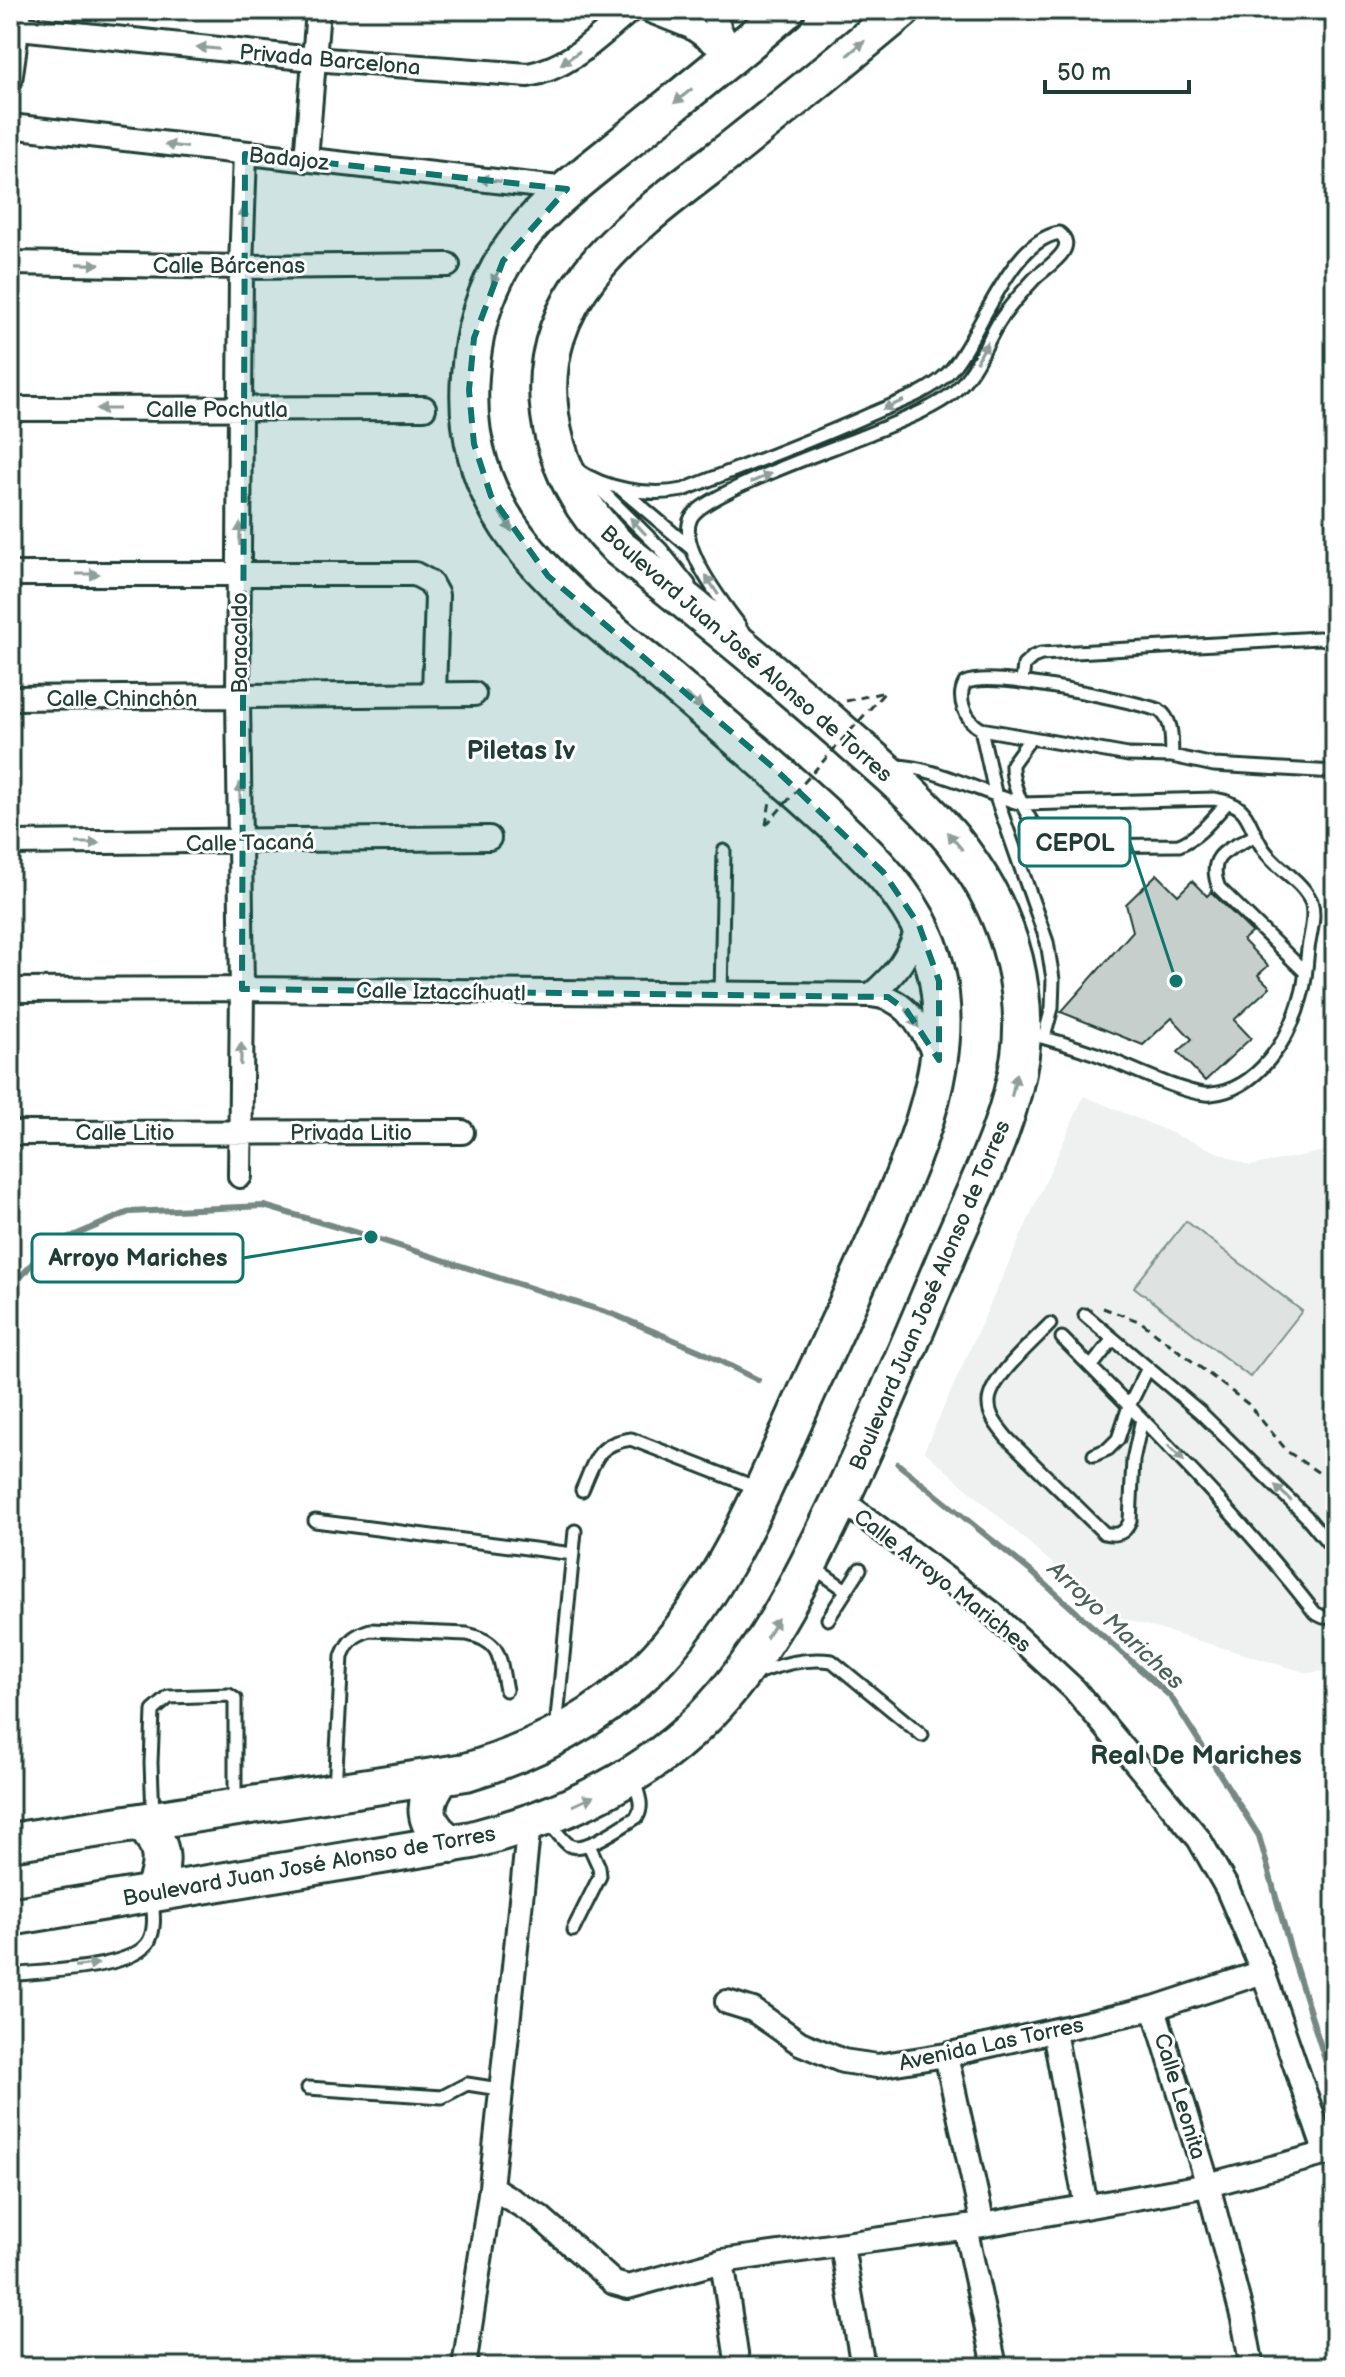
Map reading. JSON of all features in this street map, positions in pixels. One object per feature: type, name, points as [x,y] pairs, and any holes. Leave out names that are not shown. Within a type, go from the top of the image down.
[{"type":"main road","points":[[10,1842],[441,1777],[498,1762],[555,1738],[611,1702],[659,1657],[698,1610],[728,1560],[840,1321],[919,1142],[939,1060],[942,1023],[939,981],[933,957],[919,925],[883,872],[848,836],[775,769],[573,600],[539,567],[502,517],[491,496],[474,444],[469,390],[474,338],[490,287],[503,261],[536,218],[567,189],[786,10]]},
{"type":"main road","name":"Boulevard Juan José Alonso de Torres","points":[[10,1917],[452,1844],[537,1820],[632,1774],[689,1732],[738,1679],[763,1644],[809,1565],[885,1403],[1002,1131],[1033,1035],[997,909],[985,884],[953,838],[881,767],[774,671],[619,548],[601,530],[577,497],[560,457],[549,406],[549,364],[561,318],[580,286],[607,253],[654,211],[902,10]]},
{"type":"main road","points":[[441,1777],[432,1788],[427,1810],[435,1832],[452,1844]]},
{"type":"main road","points":[[148,1822],[160,1846],[162,1858],[161,1871],[152,1894]]},
{"type":"street","points":[[306,160],[318,10]]},
{"type":"street","name":"Privada Barcelona","points":[[16,21],[313,59],[528,75],[568,62],[631,10]]},
{"type":"street","points":[[648,10],[691,27],[732,56]]},
{"type":"street","points":[[711,10],[732,56]]},
{"type":"street","points":[[10,81],[16,21]]},
{"type":"street","name":"Badajoz","points":[[10,126],[567,189]]},
{"type":"street","name":"Baracaldo","points":[[240,1176],[242,989],[238,698],[241,267],[245,154]]},
{"type":"street","name":"Calle Bárcenas","points":[[10,263],[241,267],[448,265]]},
{"type":"street","name":"Calle Pochutla","points":[[10,409],[424,408]]},
{"type":"street","points":[[10,574],[415,574],[430,582],[437,595],[434,693]]},
{"type":"street","name":"Calle Chinchón","points":[[10,698],[474,694]]},
{"type":"street","name":"Calle Tacaná","points":[[10,843],[241,843],[489,838]]},
{"type":"street","points":[[871,995],[901,966],[919,925]]},
{"type":"street","name":"Calle Iztaccíhuatl","points":[[10,990],[871,995],[899,1002],[939,1060]]},
{"type":"street","name":"Privada Litio","points":[[240,1132],[462,1132]]},
{"type":"street","name":"Calle Litio","points":[[10,1133],[240,1132]]},
{"type":"street","name":"Calle Arroyo Mariches","points":[[840,1499],[992,1613],[1074,1689],[1199,1839],[1227,1888],[1263,1972],[1330,2152]]},
{"type":"street","points":[[464,2367],[491,2187],[499,2089],[537,1820]]},
{"type":"street","name":"Avenida Las Torres","points":[[727,2002],[753,2010],[800,2043],[860,2065],[877,2066],[946,2055],[1154,2008],[1263,1972]]},
{"type":"street","name":"Calle Leonita","points":[[1154,2008],[1208,2185],[1243,2319],[1252,2367]]},
{"type":"street","points":[[1054,2031],[1086,2206]]},
{"type":"street","points":[[946,2055],[995,2366]]},
{"type":"street","points":[[491,2187],[540,2217],[620,2286],[628,2287],[722,2261],[974,2226],[1208,2185],[1330,2152]]},
{"type":"street","points":[[842,2246],[863,2367]]},
{"type":"street","points":[[722,2261],[738,2367]]},
{"type":"lane","points":[[589,478],[651,493],[683,490],[819,437],[932,385],[959,358],[985,310],[1028,251],[1047,236],[1063,235],[1065,251],[1036,277],[999,322],[974,367],[952,393],[870,433],[720,496],[699,509],[690,522],[692,549]]},
{"type":"lane","points":[[560,457],[589,478],[661,549],[723,629]]},
{"type":"lane","points":[[619,487],[692,549],[715,589],[774,671]]},
{"type":"lane","points":[[1022,682],[1024,665],[1041,654],[1308,638],[1335,641]]},
{"type":"lane","points":[[1172,756],[1170,724],[1166,715],[1159,710],[1022,682],[976,679],[965,683],[961,691],[966,715],[981,729],[1128,755],[1172,756],[1214,765],[1335,772]]},
{"type":"lane","points":[[881,767],[913,767],[996,797],[1022,804],[1214,799],[1228,802],[1246,812],[1269,856],[1310,900],[1313,915],[1302,994],[1289,1030],[1256,1074],[1225,1092],[1201,1095],[1096,1054],[1033,1035],[1052,1008],[1053,979],[1047,942],[996,797],[981,729]]},
{"type":"lane","points":[[1030,739],[1012,764],[1013,783],[1022,804],[1044,837],[1057,846],[1166,847],[1190,841],[1228,802]]},
{"type":"lane","points":[[1256,835],[1219,855],[1214,862],[1215,878],[1219,888],[1305,972]]},
{"type":"lane","points":[[721,995],[724,851]]},
{"type":"lane","points":[[1085,1315],[1200,1412],[1295,1505],[1335,1551]]},
{"type":"lane","points":[[1050,1324],[993,1385],[988,1404],[995,1423],[1007,1438],[1104,1533],[1121,1533],[1130,1521],[1133,1460],[1142,1419]]},
{"type":"lane","points":[[1062,1338],[1266,1551],[1315,1613],[1335,1618]]},
{"type":"lane","points":[[1091,1367],[1113,1339]]},
{"type":"lane","points":[[1094,1455],[1113,1445],[1148,1368]]},
{"type":"lane","points":[[582,1490],[600,1450],[613,1441],[631,1439],[761,1490]]},
{"type":"lane","points":[[315,1521],[573,1554]]},
{"type":"lane","points":[[555,1738],[575,1531]]},
{"type":"lane","points":[[809,1565],[846,1590]]},
{"type":"lane","points":[[828,1619],[860,1569]]},
{"type":"lane","points":[[334,1793],[342,1656],[347,1642],[358,1633],[370,1630],[467,1634],[482,1638],[493,1644],[499,1656],[506,1690]]},
{"type":"lane","points":[[738,1679],[789,1662],[832,1661],[922,1735]]},
{"type":"lane","points":[[148,1822],[153,1711],[169,1697],[229,1695],[235,1699],[235,1809]]},
{"type":"lane","points":[[537,1820],[568,1844],[579,1848],[589,1845],[637,1817],[641,1804],[632,1774]]},
{"type":"lane","points":[[573,1930],[600,1876],[589,1845]]},
{"type":"lane","points":[[10,1975],[117,1962],[140,1951],[149,1941],[153,1927],[152,1894]]},
{"type":"lane","points":[[308,2088],[442,2097],[467,2084],[499,2089]]},
{"type":"path","points":[[766,825],[885,692],[815,708]]},
{"type":"path","points":[[1099,1306],[1141,1322],[1248,1404],[1288,1452],[1322,1475],[1335,1476]]},
{"type":"highlighted area","points":[[245,154],[567,189],[503,261],[474,338],[469,390],[474,444],[491,496],[548,576],[775,769],[883,872],[919,925],[939,981],[939,1060],[907,1011],[888,997],[242,989]]},
{"type":"shaded area","points":[[1084,1096],[1250,1166],[1335,1149],[1335,1670],[1308,1673],[1111,1615],[924,1451]]},
{"type":"shaded area","points":[[1186,1221],[1302,1311],[1250,1377],[1134,1287]]},
{"type":"building","points":[[1157,874],[1178,895],[1192,881],[1207,896],[1211,892],[1252,932],[1243,940],[1268,966],[1258,975],[1270,987],[1234,1020],[1251,1038],[1205,1081],[1178,1052],[1192,1039],[1172,1018],[1143,1045],[1061,1012],[1133,931],[1126,904]]},
{"type":"waterway","name":"Arroyo Mariches","points":[[10,1290],[45,1248],[129,1212],[264,1206],[615,1315],[700,1351],[758,1380]]},
{"type":"waterway","name":"Arroyo Mariches","points":[[898,1464],[1034,1574],[1171,1697],[1259,1836],[1294,1962],[1328,2069],[1335,2081]]},
{"type":"place","name":"CEPOL","points":[[1176,981]]},
{"type":"place","name":"Arroyo Mariches","points":[[371,1237]]},
{"type":"district","name":"Piletas Iv","points":[[521,750]]},
{"type":"district","name":"Real De Mariches","points":[[1196,1755]]}]
